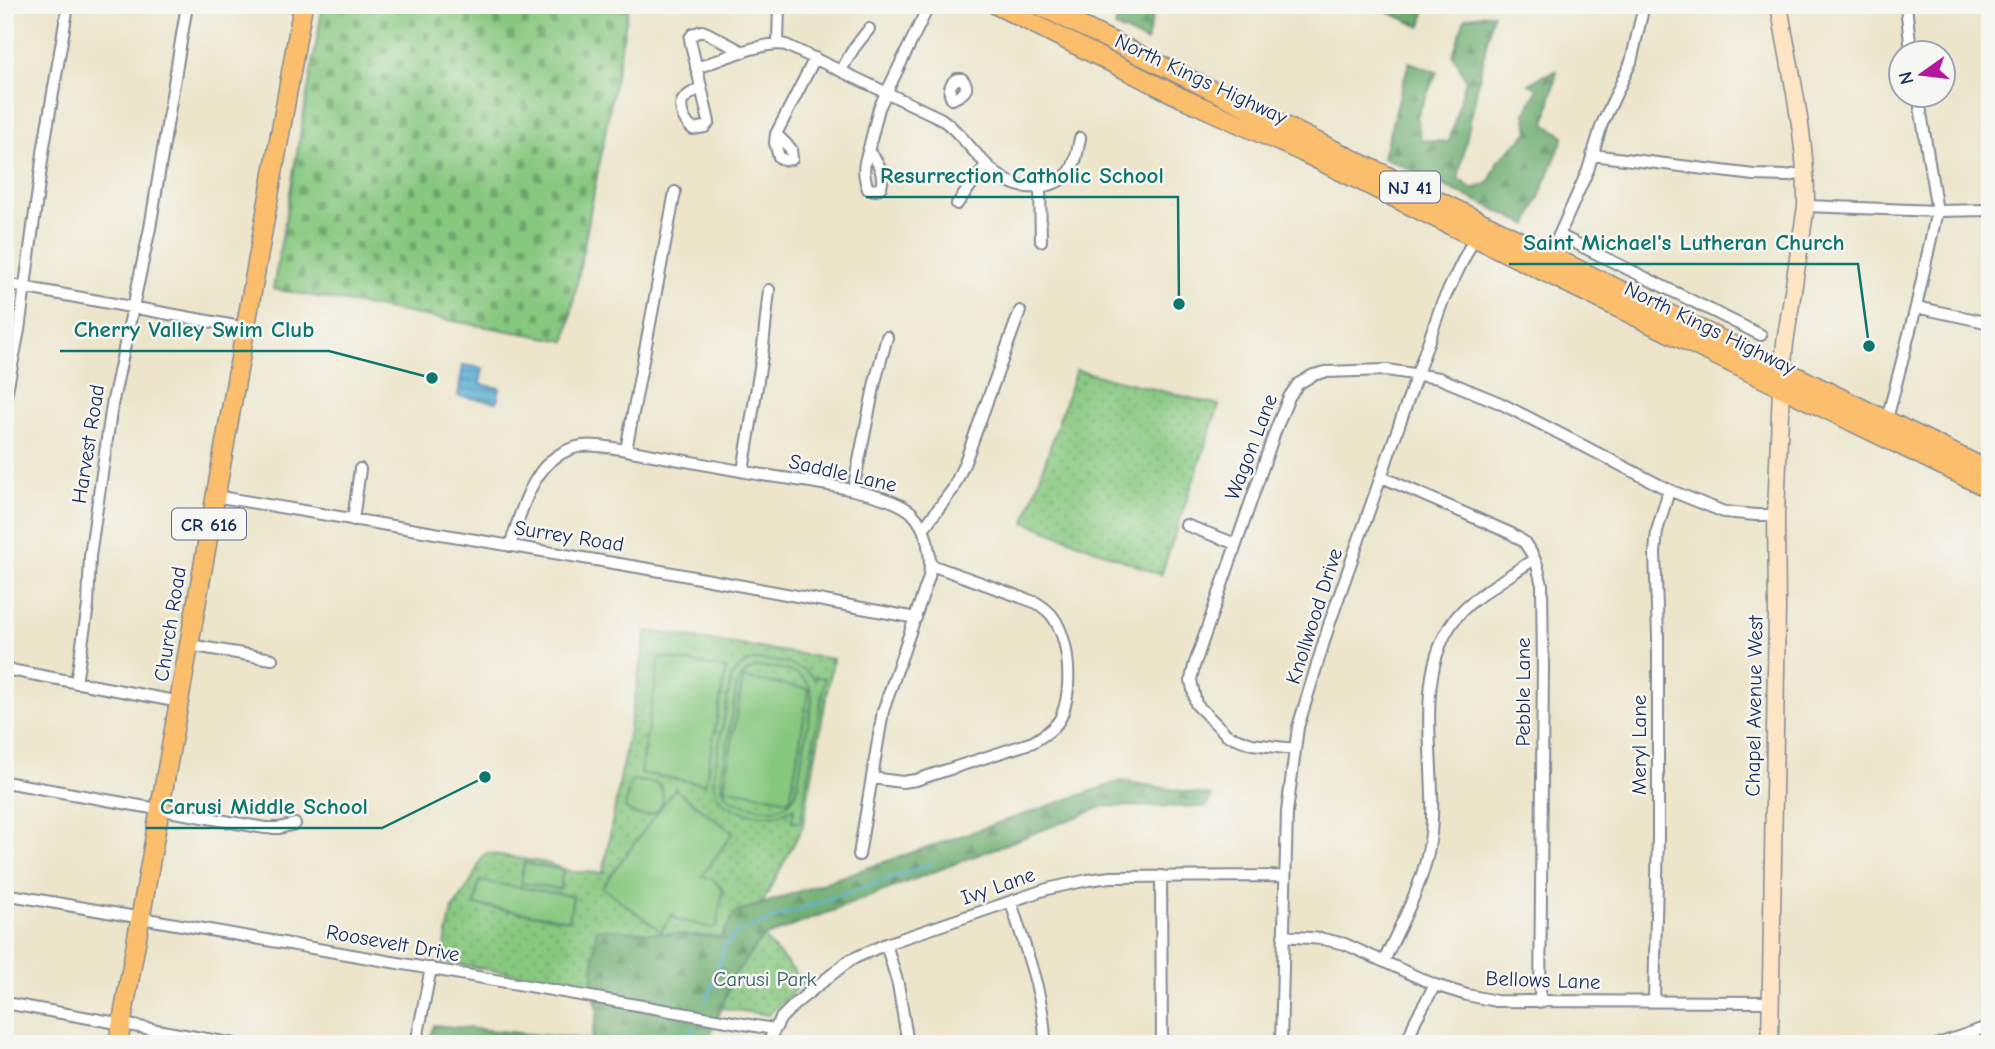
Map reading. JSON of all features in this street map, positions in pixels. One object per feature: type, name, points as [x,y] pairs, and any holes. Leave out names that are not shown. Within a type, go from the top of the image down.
[{"type":"main road","name":"Church Road","points":[[118,1044],[303,5]]},
{"type":"main road","name":"North Kings Highway","points":[[996,5],[1182,98],[1478,230]]},
{"type":"main road","name":"North Kings Highway","points":[[1038,5],[1547,264],[1781,387],[1990,489]]},
{"type":"main road","name":"Chapel Avenue West","points":[[1770,1044],[1776,514],[1781,387],[1805,206],[1804,153],[1779,5]]},
{"type":"main road","name":"North Kings Highway","points":[[1547,264],[1782,368],[1990,471]]},
{"type":"street","points":[[5,401],[19,330],[44,146],[68,5]]},
{"type":"street","name":"Harvest Road","points":[[76,683],[88,606],[90,556],[112,404],[152,214],[187,5]]},
{"type":"street","points":[[778,43],[779,5]]},
{"type":"street","points":[[868,152],[886,91],[929,5]]},
{"type":"street","points":[[1547,264],[1588,170],[1602,124],[1631,62],[1644,5]]},
{"type":"street","points":[[1906,5],[1910,38]]},
{"type":"street","points":[[841,70],[869,29]]},
{"type":"street","points":[[701,87],[690,38],[697,31],[707,33],[743,52]]},
{"type":"street","points":[[696,68],[778,43],[886,91],[946,109],[952,126],[994,173],[1012,183],[1027,187],[1054,184],[1068,176],[1074,166],[1080,138]]},
{"type":"street","points":[[776,134],[815,58]]},
{"type":"street","points":[[1887,419],[1937,211],[1920,108]]},
{"type":"street","points":[[1592,155],[1754,175],[1787,176],[1805,173]]},
{"type":"street","points":[[957,204],[986,165]]},
{"type":"street","points":[[1040,187],[1041,241]]},
{"type":"street","points":[[626,450],[675,192]]},
{"type":"street","points":[[1805,206],[1937,211],[1990,210]]},
{"type":"street","name":"Knollwood Drive","points":[[1281,1044],[1287,813],[1298,727],[1330,622],[1442,303],[1478,230]]},
{"type":"street","points":[[1559,235],[1761,335]]},
{"type":"street","points":[[5,284],[246,328]]},
{"type":"street","points":[[743,471],[762,356],[769,290]]},
{"type":"street","points":[[1916,307],[1990,323]]},
{"type":"street","points":[[859,855],[883,711],[929,577],[931,565],[923,529],[953,489],[1020,311]]},
{"type":"street","points":[[1746,328],[1760,358]]},
{"type":"street","points":[[853,491],[887,337]]},
{"type":"street","name":"Wagon Lane","points":[[1294,749],[1252,744],[1227,735],[1195,704],[1191,680],[1276,429],[1289,397],[1298,384],[1313,375],[1325,372],[1387,370],[1439,378],[1500,403],[1669,490],[1724,512],[1776,514]]},
{"type":"street","name":"Saddle Lane","points":[[510,546],[527,496],[542,468],[550,461],[581,446],[626,450],[853,491],[892,501],[910,511],[923,529]]},
{"type":"street","points":[[354,520],[360,469]]},
{"type":"street","name":"Pebble Lane","points":[[1382,477],[1524,542],[1534,559],[1542,585],[1539,1002]]},
{"type":"street","name":"Meryl Lane","points":[[1654,1002],[1658,836],[1658,636],[1655,553],[1657,531],[1669,490]]},
{"type":"street","name":"Surrey Road","points":[[214,496],[661,571],[916,618]]},
{"type":"street","points":[[1186,526],[1236,544]]},
{"type":"street","points":[[1384,961],[1416,890],[1430,841],[1433,785],[1429,695],[1435,661],[1444,636],[1468,606],[1534,559]]},
{"type":"street","points":[[872,778],[902,782],[916,780],[1033,742],[1061,718],[1068,677],[1066,655],[1060,629],[1050,613],[1037,603],[931,565]]},
{"type":"street","points":[[189,645],[272,659]]},
{"type":"street","points":[[5,669],[180,702]]},
{"type":"street","points":[[5,782],[265,828],[295,824]]},
{"type":"street","points":[[1161,876],[1162,1044]]},
{"type":"street","name":"Ivy Lane","points":[[767,1044],[773,1029],[796,1003],[850,960],[886,944],[1046,890],[1111,877],[1285,876]]},
{"type":"street","name":"Roosevelt Drive","points":[[5,894],[773,1029]]},
{"type":"street","points":[[1011,902],[1040,999],[1045,1044]]},
{"type":"street","name":"Bellows Lane","points":[[1283,936],[1323,939],[1345,944],[1435,985],[1496,1001],[1770,1002]]},
{"type":"street","points":[[886,944],[898,984],[908,1044]]},
{"type":"street","points":[[416,1044],[431,968]]},
{"type":"street","points":[[1406,1044],[1435,985]]},
{"type":"street","points":[[5,1003],[235,1044]]},
{"type":"street","points":[[1938,1044],[1990,1026]]},
{"type":"green space","points":[[323,5],[629,5],[566,341],[273,289]]},
{"type":"green space","points":[[1121,5],[1155,5],[1147,42],[1115,27]]},
{"type":"green space","points":[[1373,5],[1426,5],[1421,27]]},
{"type":"green space","points":[[1493,13],[1458,179],[1473,189],[1489,183],[1498,161],[1529,131],[1525,114],[1538,88],[1529,84],[1557,71],[1545,124],[1564,136],[1528,225],[1383,157],[1409,62],[1437,72],[1417,116],[1421,140],[1449,142],[1466,79],[1453,55],[1465,18]]},
{"type":"green space","points":[[1076,370],[1219,405],[1161,575],[1025,522]]},
{"type":"green space","points":[[647,631],[833,659],[803,826],[762,904],[736,912],[721,937],[596,929],[592,986],[442,962],[453,909],[487,853],[546,863],[572,872],[603,873]]},
{"type":"green space","points":[[660,657],[726,669],[705,784],[640,773]]},
{"type":"green space","points":[[754,661],[790,664],[804,670],[815,680],[816,677],[825,678],[800,823],[792,821],[794,808],[787,812],[767,815],[736,809],[721,800],[714,787],[714,773],[731,680],[739,668]],"holes":[[[756,667],[793,672],[801,677],[811,691],[812,701],[796,793],[787,804],[774,809],[753,807],[732,800],[725,794],[721,782],[737,684],[743,674]]]},
{"type":"green space","points":[[743,678],[809,689],[790,800],[724,788]]},
{"type":"green space","points":[[631,780],[659,784],[663,795],[662,802],[655,812],[637,815],[625,808]]},
{"type":"green space","points":[[1121,781],[1212,796],[1206,807],[1105,806],[764,937],[733,977],[706,1044],[428,1044],[434,1025],[591,1040],[598,1011],[592,986],[596,928],[721,937],[736,912]]},
{"type":"green space","points":[[675,789],[733,833],[702,876],[713,879],[723,890],[717,925],[712,928],[675,919],[673,914],[661,931],[602,887]]},
{"type":"green space","points":[[524,863],[563,870],[560,889],[521,883]]},
{"type":"green space","points":[[479,881],[573,896],[569,920],[475,905]]},
{"type":"green space","name":"Carusi Park","points":[[763,937],[804,982],[768,1015],[722,1008],[733,977]]},
{"type":"water","points":[[463,365],[483,368],[480,384],[500,388],[497,402],[458,396]]},
{"type":"waterway","points":[[705,1002],[724,947],[736,933],[931,863]]},
{"type":"waterway","points":[[680,1044],[694,1027]]},
{"type":"place","name":"Resurrection Catholic School","points":[[1179,304]]},
{"type":"place","name":"Saint Michael's Lutheran Church","points":[[1869,346]]},
{"type":"place","name":"Cherry Valley Swim Club","points":[[432,378]]},
{"type":"place","name":"Carusi Middle School","points":[[485,777]]}]
